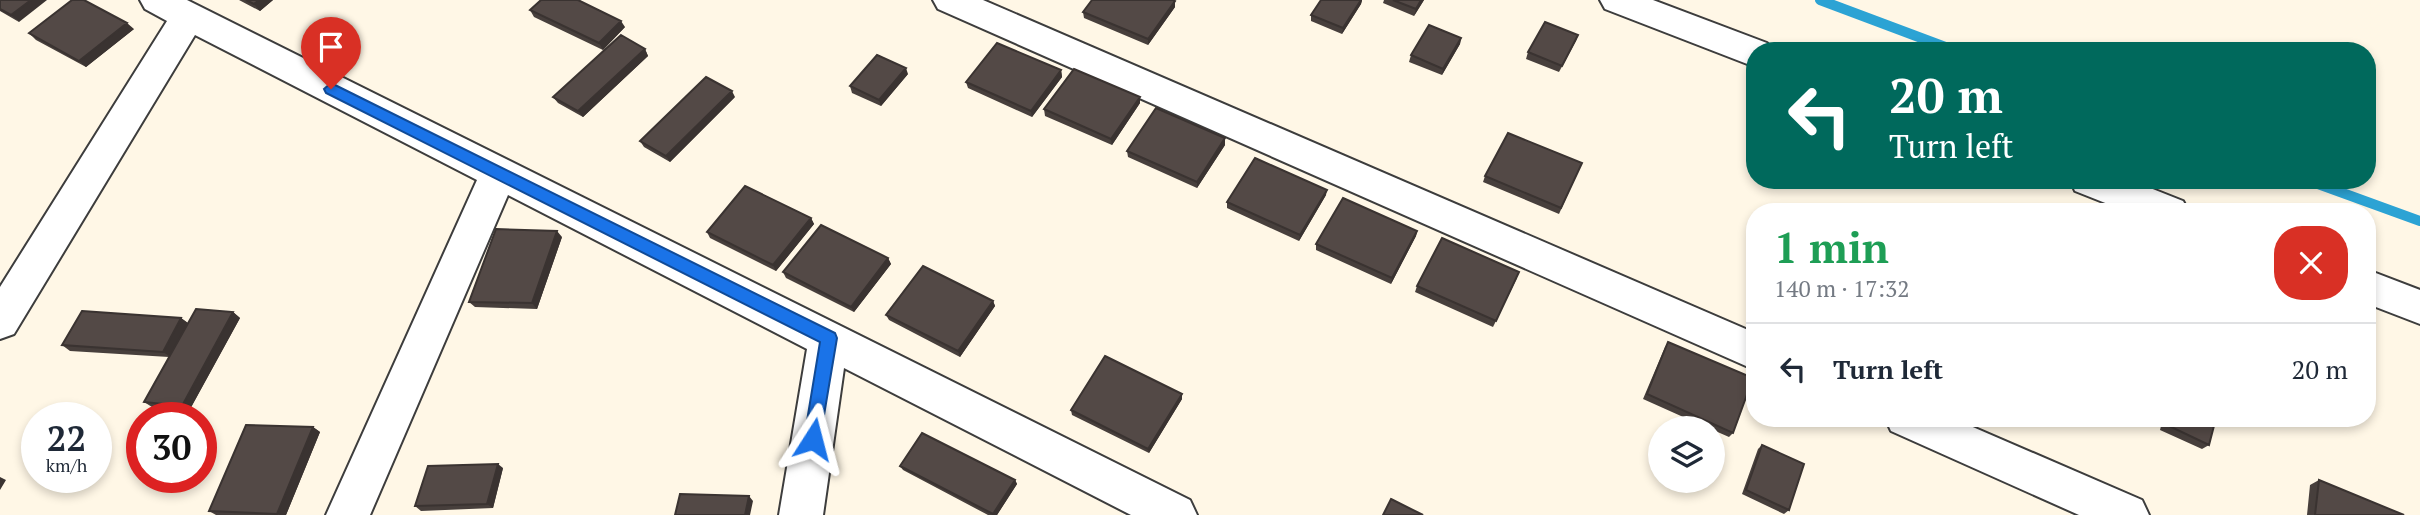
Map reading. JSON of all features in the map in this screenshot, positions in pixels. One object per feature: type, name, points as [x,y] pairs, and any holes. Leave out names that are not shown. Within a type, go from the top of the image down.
[{"type":"street","points":[[950,0],[1746,348]]},
{"type":"street","points":[[1617,0],[1746,50]]},
{"type":"street","points":[[0,322],[173,8],[1175,515]]},
{"type":"street","points":[[348,515],[499,173]]},
{"type":"street","points":[[2111,189],[2147,203]]},
{"type":"street","points":[[2376,291],[2420,307]]},
{"type":"street","points":[[801,515],[829,338]]},
{"type":"street","points":[[1927,427],[2127,515]]},
{"type":"building","points":[[0,0],[31,0],[11,15],[0,9]]},
{"type":"building","points":[[72,0],[84,0],[127,23],[79,61],[29,33]]},
{"type":"building","points":[[541,0],[578,0],[621,21],[599,43],[530,10]]},
{"type":"building","points":[[1092,0],[1175,1],[1148,39],[1083,12]]},
{"type":"building","points":[[1321,0],[1361,0],[1343,28],[1311,15]]},
{"type":"building","points":[[1393,0],[1421,0],[1416,9]]},
{"type":"building","points":[[1545,22],[1578,35],[1562,66],[1528,52]]},
{"type":"building","points":[[1429,25],[1461,38],[1443,69],[1411,55]]},
{"type":"building","points":[[621,35],[645,49],[578,111],[553,97]]},
{"type":"building","points":[[997,43],[1061,70],[1031,111],[966,82]]},
{"type":"building","points":[[877,55],[906,68],[879,100],[850,86]]},
{"type":"building","points":[[1074,69],[1140,97],[1111,139],[1044,109]]},
{"type":"building","points":[[706,77],[732,91],[666,156],[640,141]]},
{"type":"building","points":[[1156,108],[1225,138],[1197,182],[1127,151]]},
{"type":"building","points":[[1508,133],[1582,163],[1561,208],[1485,176]]},
{"type":"building","points":[[1255,158],[1327,190],[1300,235],[1227,202]]},
{"type":"building","points":[[745,186],[811,218],[773,265],[707,232]]},
{"type":"building","points":[[1343,198],[1417,231],[1392,278],[1316,244]]},
{"type":"building","points":[[821,225],[888,258],[851,307],[783,272]]},
{"type":"building","points":[[496,229],[557,231],[532,303],[469,302]]},
{"type":"building","points":[[1442,238],[1519,272],[1496,321],[1417,286]]},
{"type":"building","points":[[923,266],[993,301],[958,351],[886,315]]},
{"type":"building","points":[[196,309],[233,312],[184,402],[144,402]]},
{"type":"building","points":[[82,311],[181,318],[163,352],[62,345]]},
{"type":"building","points":[[1668,342],[1746,375],[1746,397],[1733,433],[1725,429],[1725,416],[1696,416],[1647,394]]},
{"type":"building","points":[[1105,356],[1182,394],[1148,449],[1071,410]]},
{"type":"building","points":[[246,425],[313,427],[277,514],[209,511]]},
{"type":"building","points":[[2171,427],[2214,427],[2209,445]]},
{"type":"building","points":[[922,433],[1015,480],[993,514],[900,466]]},
{"type":"building","points":[[1762,445],[1804,464],[1789,510],[1746,490]]},
{"type":"building","points":[[498,464],[487,504],[415,506],[428,466]]},
{"type":"building","points":[[2319,480],[2404,515],[2315,515]]},
{"type":"building","points":[[680,494],[749,496],[745,515],[675,515]]},
{"type":"building","points":[[1391,499],[1423,515],[1383,515]]},
{"type":"waterway","points":[[1820,0],[1932,42]]},
{"type":"waterway","points":[[2332,189],[2370,203]]},
{"type":"waterway","points":[[2376,205],[2420,221]]},
{"type":"route","points":[[331,89],[829,338],[813,439]]}]
